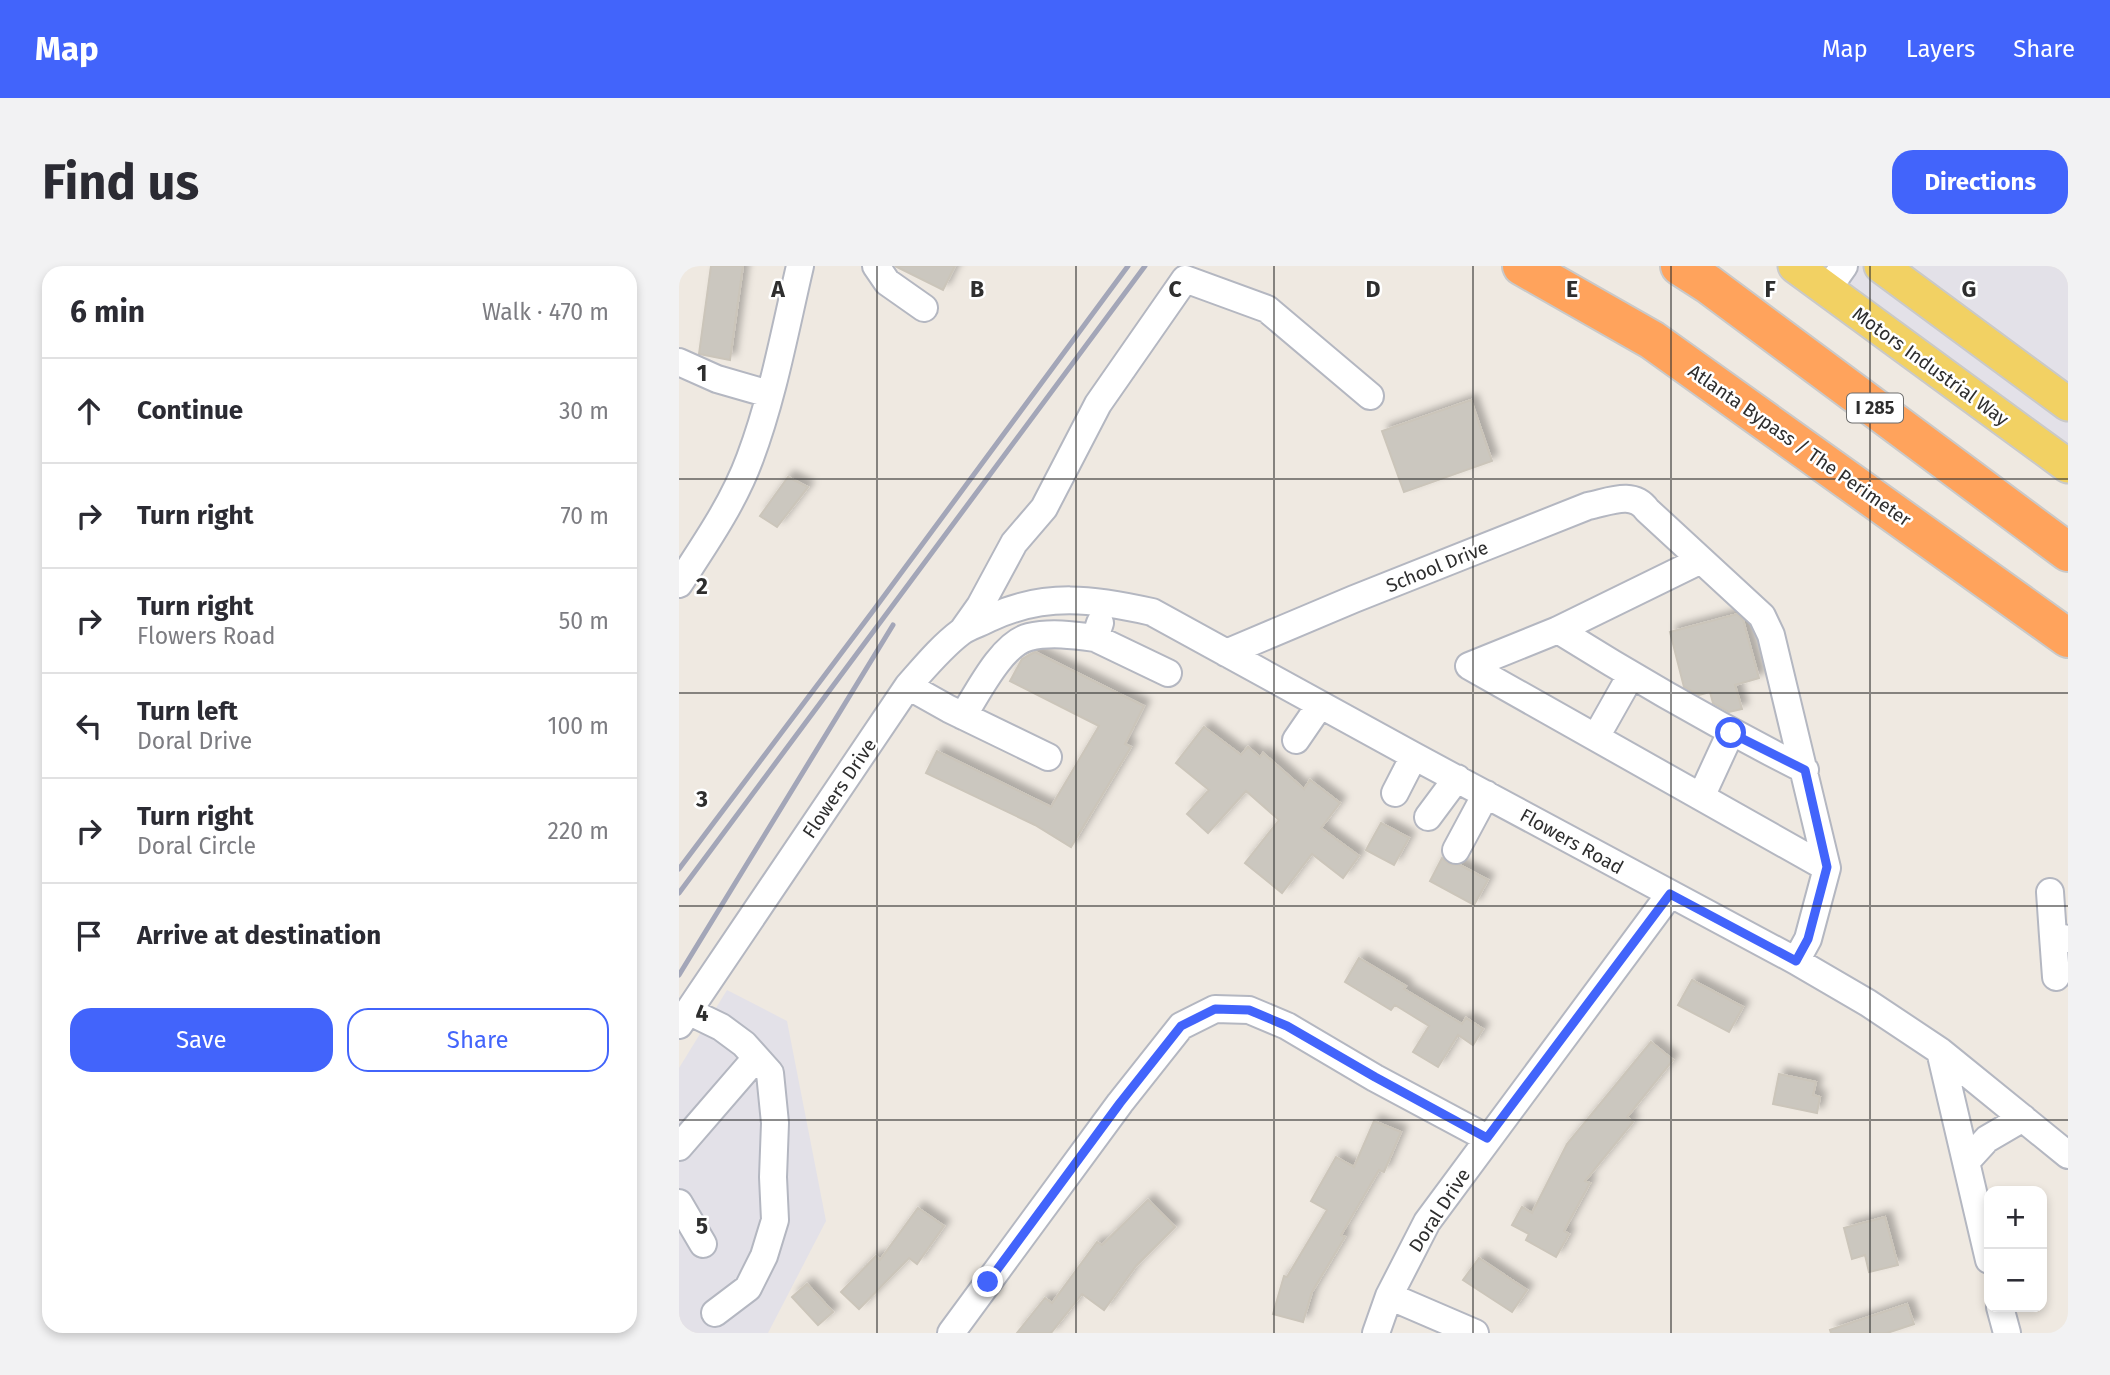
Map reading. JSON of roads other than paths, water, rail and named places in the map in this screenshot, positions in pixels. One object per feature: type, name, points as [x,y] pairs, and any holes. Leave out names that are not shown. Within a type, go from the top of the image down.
[{"type":"highway","name":"Atlanta Bypass / The Perimeter","points":[[1523,266],[1652,340],[2068,638]]},
{"type":"highway","name":"I 285","points":[[1680,266],[1708,284],[2068,552]]},
{"type":"main road","name":"Motors Industrial Way","points":[[1795,266],[1835,278],[2068,466]]},
{"type":"main road","points":[[1881,266],[2068,404]]},
{"type":"street","points":[[679,584],[728,507],[750,458],[769,394],[800,266]]},
{"type":"street","points":[[876,266],[887,282],[924,308]]},
{"type":"street","points":[[962,632],[980,606],[1014,543],[1044,508],[1098,404],[1185,279],[1267,309],[1370,396]]},
{"type":"street","points":[[679,362],[717,379],[769,394]]},
{"type":"street","name":"School Drive","points":[[1226,653],[1588,506],[1628,498],[1642,502],[1647,510],[1701,560]]},
{"type":"street","points":[[1802,950],[1827,867],[1776,653],[1762,616],[1701,560],[1558,630],[1469,666],[1827,867]]},
{"type":"street","name":"Flowers Drive","points":[[684,1018],[908,686],[962,632],[1001,613],[1043,600]]},
{"type":"street","name":"Flowers Road","points":[[1043,600],[1107,601],[1153,612],[1670,894],[1802,950],[1868,1003],[1940,1051],[2068,1155]]},
{"type":"street","points":[[1095,638],[1107,601]]},
{"type":"street","points":[[1558,630],[1731,733],[1805,770]]},
{"type":"street","points":[[963,716],[1000,657],[1025,637],[1055,634],[1095,638],[1168,673]]},
{"type":"street","points":[[1596,737],[1631,675]]},
{"type":"street","points":[[908,686],[1048,757]]},
{"type":"street","points":[[1297,740],[1320,705]]},
{"type":"street","points":[[1701,797],[1731,733]]},
{"type":"street","points":[[1395,793],[1415,756]]},
{"type":"street","points":[[1428,817],[1457,778]]},
{"type":"street","points":[[1456,850],[1486,794]]},
{"type":"street","points":[[2050,892],[2060,938],[2056,977]]},
{"type":"street","name":"Doral Drive","points":[[1376,1333],[1389,1296],[1427,1222],[1670,894]]},
{"type":"street","points":[[951,1333],[1120,1103],[1181,1026],[1215,1009],[1249,1010],[1287,1026],[1487,1138]]},
{"type":"street","points":[[684,1018],[721,1027],[744,1044],[770,1073],[775,1123],[775,1220],[764,1256],[748,1288],[715,1313]]},
{"type":"street","points":[[1940,1051],[1986,1249]]},
{"type":"street","points":[[679,1147],[756,1058]]},
{"type":"street","points":[[1966,1161],[1987,1139],[2024,1118]]},
{"type":"street","points":[[679,1203],[703,1244]]},
{"type":"street","points":[[1389,1296],[1475,1333]]},
{"type":"street","points":[[2001,1312],[2007,1333]]},
{"type":"railway","points":[[679,869],[1128,266]]},
{"type":"railway","points":[[679,893],[1145,266]]},
{"type":"railway","points":[[679,975],[893,625]]}]
